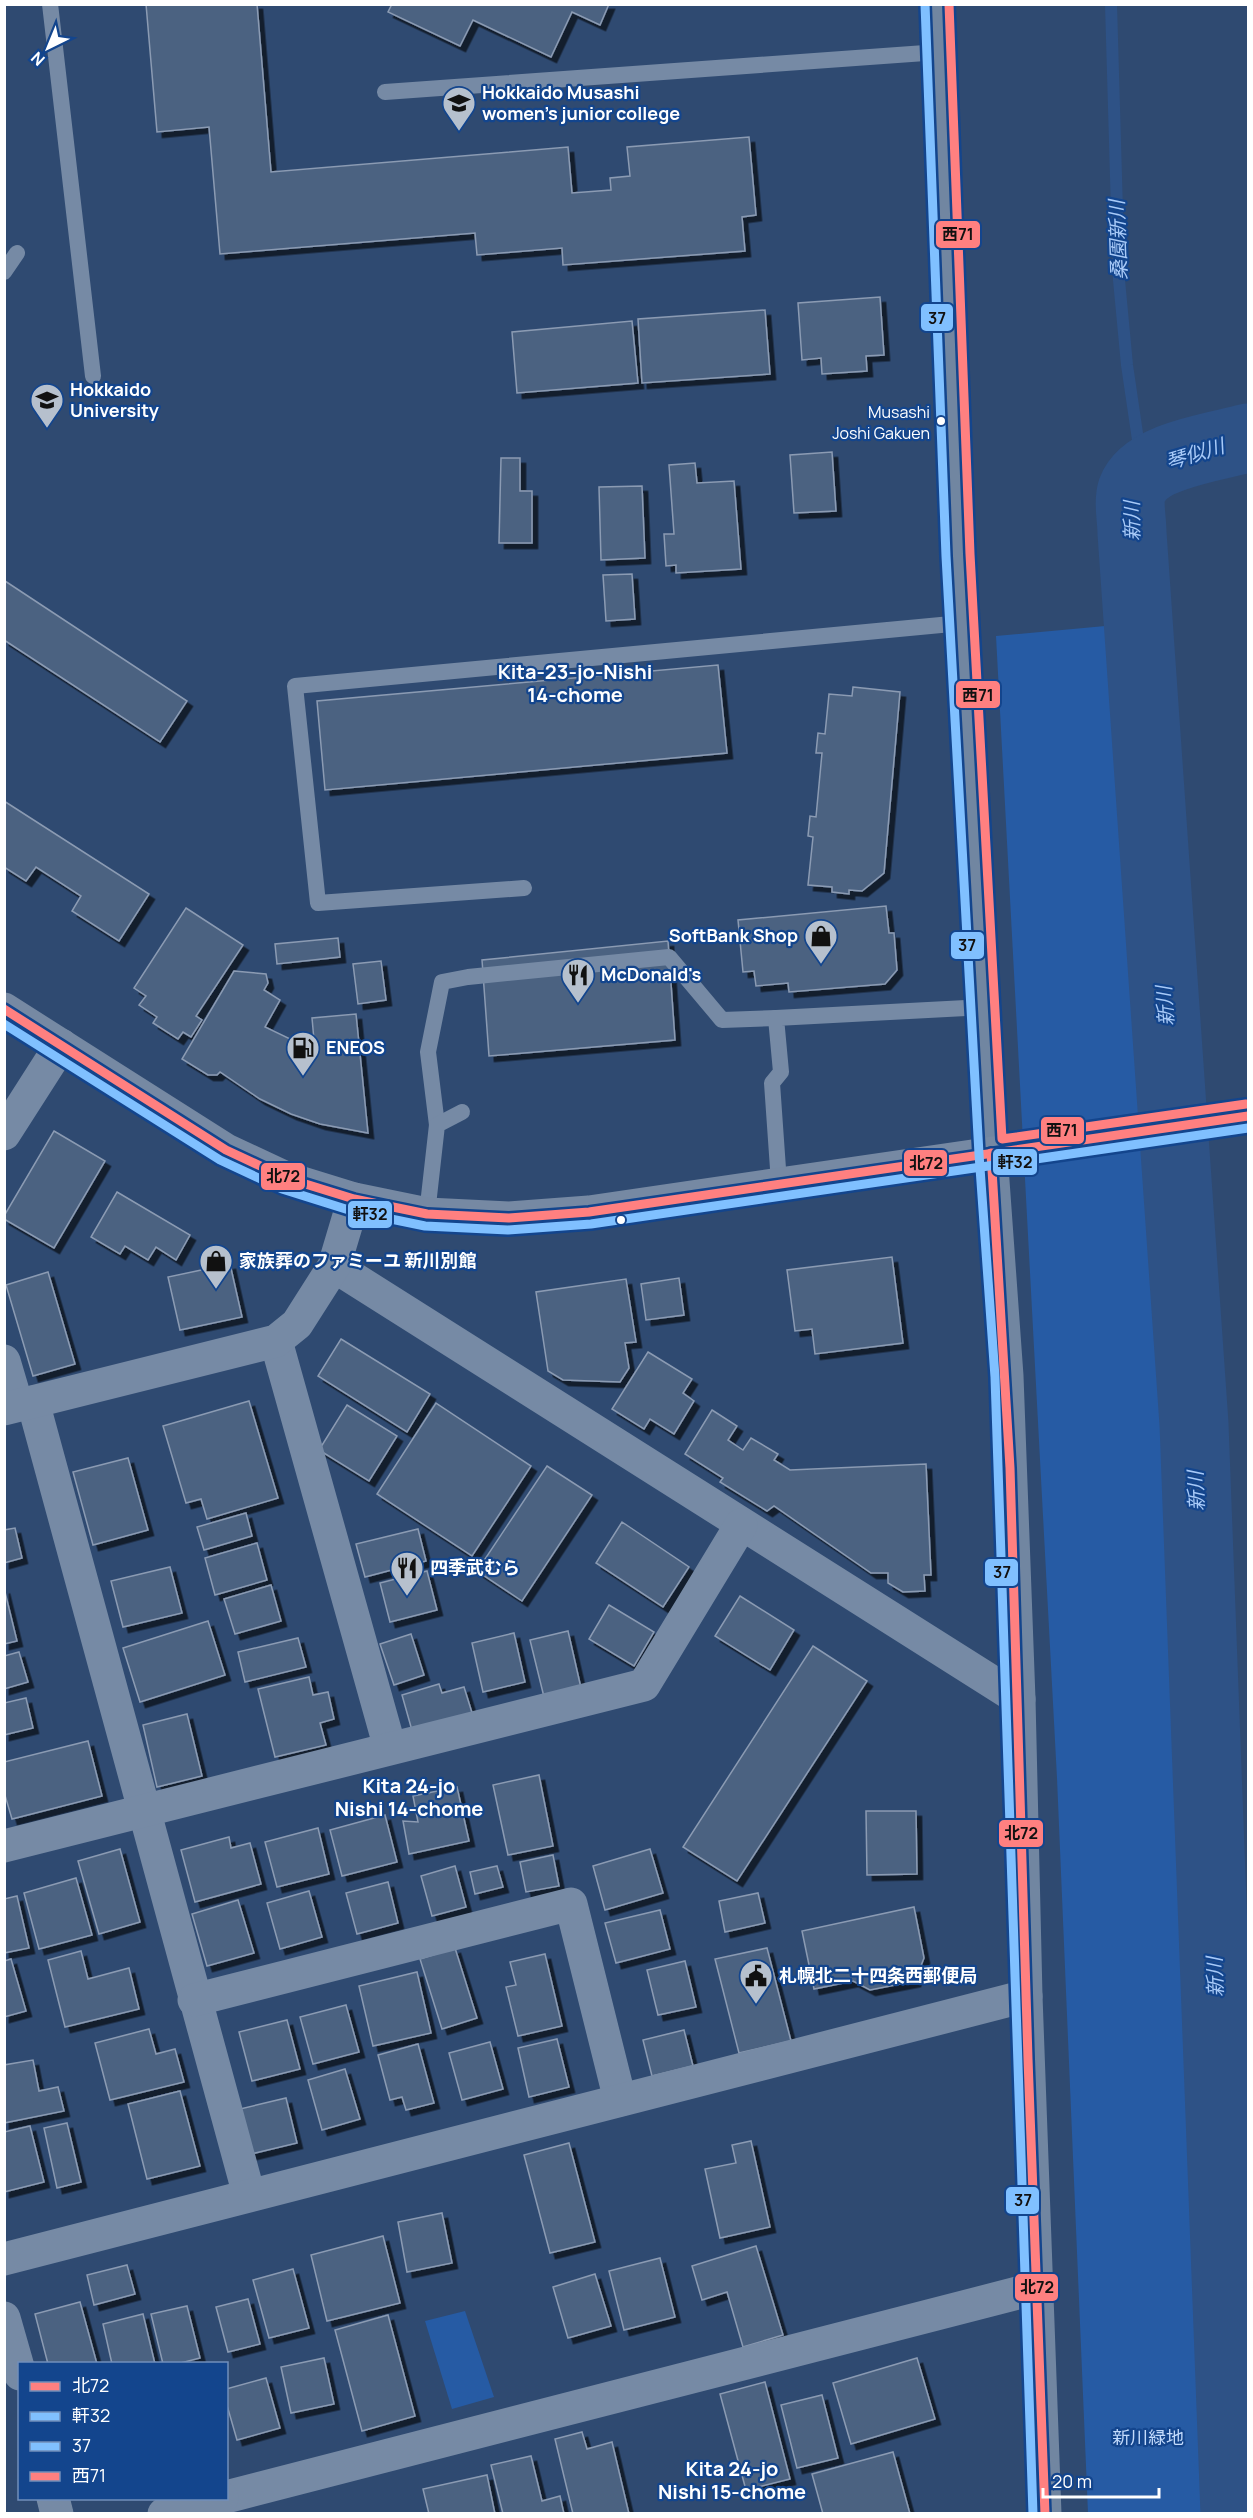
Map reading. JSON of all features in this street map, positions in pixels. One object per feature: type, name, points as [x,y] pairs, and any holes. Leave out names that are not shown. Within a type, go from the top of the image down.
[{"type":"main road","points":[[4,1009],[226,1150],[286,1178],[354,1198],[427,1214],[509,1218],[589,1212],[1248,1116]]},
{"type":"street","points":[[937,4],[962,623],[985,1007],[991,1153],[1007,1376],[1045,2514]]},
{"type":"street","points":[[4,1134],[62,1045]]},
{"type":"street","points":[[18,1405],[276,1341],[297,1324],[334,1266],[354,1198]]},
{"type":"street","points":[[334,1266],[1019,1699]]},
{"type":"street","points":[[276,1341],[390,1748]]},
{"type":"street","points":[[4,1361],[143,1810],[249,2196]]},
{"type":"street","points":[[4,1846],[644,1685],[741,1525]]},
{"type":"street","points":[[194,2000],[571,1904],[620,2100]]},
{"type":"street","points":[[4,2259],[1026,1996]]},
{"type":"street","points":[[228,2496],[1037,2288]]},
{"type":"street","points":[[4,2318],[18,2367]]},
{"type":"street","points":[[164,2514],[218,2500]]},
{"type":"lane","points":[[50,4],[93,376]]},
{"type":"lane","points":[[385,92],[939,52]]},
{"type":"lane","points":[[4,272],[17,253]]},
{"type":"lane","points":[[524,888],[318,903],[295,686],[962,623]]},
{"type":"lane","points":[[427,1214],[437,1125],[428,1052],[442,982],[468,977],[669,957],[722,1020],[985,1007]]},
{"type":"lane","points":[[776,1018],[781,1072],[772,1083],[779,1183]]},
{"type":"lane","points":[[437,1125],[462,1112]]},
{"type":"green space","name":"新川緑地","points":[[1116,625],[1183,1821],[1216,2513],[1088,2513],[1057,1778],[996,636]]},
{"type":"green space","points":[[465,2311],[494,2397],[452,2409],[425,2321]]},
{"type":"building","points":[[146,4],[257,4],[271,172],[568,147],[572,193],[611,190],[610,178],[630,176],[627,147],[749,137],[756,215],[742,217],[745,251],[563,265],[562,248],[477,255],[475,233],[220,254],[209,127],[157,132]]},
{"type":"building","points":[[392,4],[609,4],[600,25],[572,12],[551,57],[473,20],[460,46],[388,12]]},
{"type":"building","points":[[880,297],[884,355],[866,356],[867,371],[822,374],[821,358],[802,360],[798,303]]},
{"type":"building","points":[[765,310],[770,374],[642,383],[638,319]]},
{"type":"building","points":[[632,321],[638,383],[517,393],[512,332]]},
{"type":"building","points":[[832,452],[836,511],[794,513],[790,455]]},
{"type":"building","points":[[501,458],[520,458],[520,491],[532,491],[532,543],[499,543]]},
{"type":"building","points":[[695,463],[697,483],[734,481],[741,569],[676,573],[676,565],[666,566],[664,534],[674,534],[669,465]]},
{"type":"building","points":[[642,486],[645,558],[601,560],[599,487]]},
{"type":"building","points":[[632,574],[635,619],[606,621],[603,575]]},
{"type":"building","points":[[5,581],[187,701],[160,742],[4,640]]},
{"type":"building","points":[[718,665],[727,753],[325,790],[317,701]]},
{"type":"building","points":[[853,687],[900,692],[884,873],[862,891],[849,890],[849,894],[832,892],[832,887],[808,885],[813,837],[808,836],[810,816],[816,817],[822,753],[816,753],[818,733],[825,734],[829,694],[852,696]]},
{"type":"building","points":[[4,801],[149,894],[119,941],[72,911],[81,896],[36,867],[26,881],[4,867]]},
{"type":"building","points":[[886,906],[889,933],[894,933],[897,970],[885,984],[789,992],[788,983],[756,986],[754,971],[743,972],[738,920]]},
{"type":"building","points":[[186,908],[243,945],[196,1016],[202,1020],[191,1037],[183,1032],[178,1039],[153,1023],[157,1017],[139,1005],[146,996],[134,988]]},
{"type":"building","points":[[338,938],[340,957],[277,964],[275,944]]},
{"type":"building","points":[[668,941],[675,1040],[489,1056],[482,960]]},
{"type":"building","points":[[381,961],[386,1000],[358,1004],[353,964]]},
{"type":"building","points":[[234,971],[266,974],[268,983],[264,990],[280,1000],[265,1027],[315,1051],[312,1018],[356,1014],[368,1133],[320,1124],[291,1114],[260,1099],[220,1072],[217,1075],[208,1075],[182,1059]]},
{"type":"building","points":[[54,1131],[105,1161],[54,1248],[4,1219],[4,1216]]},
{"type":"building","points":[[117,1192],[190,1235],[176,1260],[156,1247],[148,1260],[125,1246],[120,1254],[91,1237]]},
{"type":"building","points":[[892,1257],[903,1343],[815,1354],[812,1329],[795,1331],[787,1270]]},
{"type":"building","points":[[230,1264],[242,1317],[180,1330],[168,1277]]},
{"type":"building","points":[[48,1272],[75,1364],[33,1376],[6,1285]]},
{"type":"building","points":[[679,1278],[684,1315],[646,1320],[641,1284]]},
{"type":"building","points":[[626,1279],[636,1342],[625,1343],[629,1368],[620,1382],[563,1380],[548,1371],[536,1292]]},
{"type":"building","points":[[341,1339],[430,1394],[407,1432],[318,1376]]},
{"type":"building","points":[[648,1352],[692,1379],[683,1393],[694,1401],[674,1434],[650,1419],[644,1429],[612,1409]]},
{"type":"building","points":[[249,1401],[278,1498],[207,1519],[201,1499],[186,1503],[163,1426]]},
{"type":"building","points":[[436,1403],[531,1466],[472,1556],[377,1494]]},
{"type":"building","points":[[347,1405],[397,1436],[369,1481],[319,1450]]},
{"type":"building","points":[[712,1410],[737,1426],[728,1440],[743,1450],[751,1438],[778,1454],[774,1460],[790,1470],[926,1464],[931,1575],[924,1575],[925,1591],[903,1592],[888,1583],[888,1573],[871,1573],[774,1506],[767,1511],[720,1482],[723,1478],[685,1454]]},
{"type":"building","points":[[128,1458],[148,1530],[93,1545],[73,1472]]},
{"type":"building","points":[[547,1466],[592,1495],[522,1601],[477,1571]]},
{"type":"building","points":[[246,1513],[252,1536],[204,1550],[197,1527]]},
{"type":"building","points":[[622,1522],[689,1567],[663,1607],[596,1563]]},
{"type":"building","points":[[15,1528],[22,1558],[4,1563],[4,1530]]},
{"type":"building","points":[[418,1529],[426,1561],[365,1577],[356,1544]]},
{"type":"building","points":[[257,1543],[267,1580],[215,1595],[205,1558]]},
{"type":"building","points":[[170,1567],[182,1613],[123,1627],[111,1581]]},
{"type":"building","points":[[427,1571],[437,1610],[390,1622],[380,1583]]},
{"type":"building","points":[[271,1585],[281,1621],[235,1634],[224,1599]]},
{"type":"building","points":[[4,1588],[17,1641],[4,1644]]},
{"type":"building","points":[[740,1596],[794,1630],[770,1670],[715,1636]]},
{"type":"building","points":[[609,1605],[654,1632],[634,1666],[589,1639]]},
{"type":"building","points":[[208,1621],[225,1675],[140,1702],[123,1648]]},
{"type":"building","points":[[568,1631],[581,1688],[544,1697],[530,1640]]},
{"type":"building","points":[[514,1633],[525,1682],[483,1692],[472,1643]]},
{"type":"building","points":[[411,1634],[424,1675],[394,1685],[380,1644]]},
{"type":"building","points":[[298,1638],[306,1667],[245,1682],[238,1652]]},
{"type":"building","points":[[813,1646],[867,1681],[737,1881],[683,1847]]},
{"type":"building","points":[[19,1652],[28,1682],[4,1689],[4,1656]]},
{"type":"building","points":[[309,1677],[313,1695],[328,1692],[334,1719],[320,1723],[326,1745],[275,1757],[258,1689]]},
{"type":"building","points":[[439,1684],[442,1693],[464,1687],[473,1716],[413,1734],[402,1695]]},
{"type":"building","points":[[26,1698],[33,1728],[4,1735],[4,1703]]},
{"type":"building","points":[[187,1714],[202,1776],[157,1787],[143,1725]]},
{"type":"building","points":[[88,1741],[102,1796],[12,1819],[4,1792],[4,1762]]},
{"type":"building","points":[[539,1775],[553,1846],[508,1855],[493,1785]]},
{"type":"building","points":[[457,1787],[469,1841],[409,1854],[403,1821],[418,1822],[413,1796]]},
{"type":"building","points":[[866,1811],[916,1811],[917,1874],[867,1875]]},
{"type":"building","points":[[385,1815],[397,1862],[342,1876],[330,1830]]},
{"type":"building","points":[[318,1828],[329,1874],[277,1887],[265,1842]]},
{"type":"building","points":[[229,1837],[231,1848],[250,1843],[261,1884],[195,1902],[181,1850]]},
{"type":"building","points":[[120,1849],[140,1922],[99,1934],[78,1861]]},
{"type":"building","points":[[650,1849],[663,1893],[605,1910],[593,1866]]},
{"type":"building","points":[[553,1855],[559,1886],[526,1892],[520,1862]]},
{"type":"building","points":[[455,1866],[466,1907],[432,1916],[421,1876]]},
{"type":"building","points":[[497,1866],[503,1887],[475,1894],[470,1872]]},
{"type":"building","points":[[76,1878],[92,1935],[39,1949],[24,1893]]},
{"type":"building","points":[[388,1882],[398,1923],[357,1934],[346,1893]]},
{"type":"building","points":[[309,1891],[322,1937],[280,1949],[267,1903]]},
{"type":"building","points":[[758,1893],[765,1923],[725,1932],[719,1901]]},
{"type":"building","points":[[17,1896],[29,1948],[4,1953],[4,1899]]},
{"type":"building","points":[[238,1900],[254,1953],[207,1966],[192,1914]]},
{"type":"building","points":[[914,1907],[924,1958],[915,1981],[870,1990],[853,1981],[814,1989],[802,1931]]},
{"type":"building","points":[[660,1910],[670,1949],[616,1963],[605,1923]]},
{"type":"building","points":[[455,1948],[477,2018],[442,2029],[420,1959]]},
{"type":"building","points":[[767,1948],[791,2041],[739,2053],[715,1959]]},
{"type":"building","points":[[81,1951],[88,1979],[129,1968],[139,2009],[65,2027],[48,1960]]},
{"type":"building","points":[[545,1954],[562,2026],[518,2036],[506,1987],[516,1985],[510,1962]]},
{"type":"building","points":[[11,1959],[26,2011],[4,2017],[4,1961]]},
{"type":"building","points":[[685,1961],[696,2007],[658,2015],[647,1970]]},
{"type":"building","points":[[417,1972],[431,2033],[373,2046],[359,1986]]},
{"type":"building","points":[[346,2005],[359,2052],[313,2064],[300,2017]]},
{"type":"building","points":[[287,2020],[300,2069],[252,2081],[239,2032]]},
{"type":"building","points":[[149,2029],[156,2054],[175,2049],[184,2082],[110,2100],[95,2043]]},
{"type":"building","points":[[684,2030],[693,2066],[652,2076],[643,2040]]},
{"type":"building","points":[[557,2039],[569,2087],[529,2097],[518,2048]]},
{"type":"building","points":[[490,2042],[503,2089],[462,2100],[449,2053]]},
{"type":"building","points":[[418,2044],[434,2103],[406,2110],[402,2097],[390,2100],[378,2055]]},
{"type":"building","points":[[33,2060],[39,2091],[58,2087],[64,2111],[4,2123],[4,2065]]},
{"type":"building","points":[[345,2069],[360,2119],[322,2130],[308,2080]]},
{"type":"building","points":[[180,2091],[200,2166],[147,2179],[128,2104]]},
{"type":"building","points":[[286,2098],[297,2143],[251,2154],[240,2109]]},
{"type":"building","points":[[67,2123],[81,2182],[57,2188],[44,2128]]},
{"type":"building","points":[[30,2126],[44,2182],[4,2192],[4,2132]]},
{"type":"building","points":[[751,2141],[770,2227],[720,2238],[705,2169],[736,2163],[732,2145]]},
{"type":"building","points":[[569,2143],[595,2242],[550,2253],[524,2155]]},
{"type":"building","points":[[442,2213],[452,2263],[407,2272],[398,2222]]},
{"type":"building","points":[[383,2236],[400,2303],[327,2321],[311,2255]]},
{"type":"building","points":[[756,2246],[783,2335],[743,2347],[727,2292],[702,2300],[692,2266]]},
{"type":"building","points":[[660,2258],[675,2317],[624,2330],[609,2271]]},
{"type":"building","points":[[127,2265],[135,2294],[94,2305],[87,2275]]},
{"type":"building","points":[[293,2269],[309,2328],[269,2338],[253,2280]]},
{"type":"building","points":[[595,2274],[611,2326],[568,2338],[553,2287]]},
{"type":"building","points":[[248,2299],[260,2344],[228,2352],[216,2307]]},
{"type":"building","points":[[80,2302],[96,2362],[47,2362],[35,2314]]},
{"type":"building","points":[[187,2306],[200,2358],[185,2362],[163,2362],[151,2314]]},
{"type":"building","points":[[143,2314],[155,2362],[112,2362],[103,2324]]},
{"type":"building","points":[[388,2315],[415,2416],[362,2431],[335,2330]]},
{"type":"building","points":[[324,2358],[334,2404],[291,2413],[281,2367]]},
{"type":"building","points":[[917,2358],[935,2419],[851,2444],[833,2383]]},
{"type":"building","points":[[266,2378],[280,2428],[237,2440],[228,2409],[228,2388]]},
{"type":"building","points":[[765,2382],[790,2479],[746,2490],[720,2394]]},
{"type":"building","points":[[822,2395],[838,2458],[797,2468],[781,2405]]},
{"type":"building","points":[[582,2432],[587,2449],[612,2442],[629,2514],[573,2514],[555,2439]]},
{"type":"building","points":[[893,2452],[910,2514],[823,2514],[812,2474]]},
{"type":"building","points":[[531,2456],[542,2501],[560,2496],[564,2514],[503,2514],[491,2465]]},
{"type":"building","points":[[487,2475],[495,2514],[429,2514],[423,2489]]},
{"type":"waterway","name":"桑園新川","points":[[1111,4],[1119,280],[1127,365],[1143,474]]},
{"type":"waterway","name":"新川","points":[[1235,2514],[1194,1424],[1130,505],[1132,490],[1139,478],[1151,468],[1183,454],[1248,438]]},
{"type":"transit line","name":"37","points":[[925,4],[946,556],[979,1154],[995,1377],[1033,2514]]},
{"type":"transit line","name":"西71","points":[[949,4],[970,554],[1002,1139],[1246,1104]]},
{"type":"transit line","name":"北72","points":[[4,1009],[226,1150],[286,1178],[354,1199],[427,1214],[509,1218],[589,1212],[1248,1116]]},
{"type":"transit line","name":"軒32","points":[[4,1024],[220,1160],[282,1189],[352,1211],[425,1226],[508,1230],[591,1224],[1248,1128]]},
{"type":"transit line","name":"北72","points":[[991,1153],[1010,1468],[1045,2514]]},
{"type":"place","name":"Hokkaido Musashi women's junior college","points":[[459,132]]},
{"type":"place","name":"Musashi Joshi Gakuen","points":[[941,421]]},
{"type":"place","name":"Hokkaido University","points":[[47,429]]},
{"type":"place","name":"SoftBank Shop","points":[[821,965]]},
{"type":"place","name":"McDonald's","points":[[578,1004]]},
{"type":"place","name":"ENEOS","points":[[303,1077]]},
{"type":"place","name":"家族葬のファミーユ 新川別館","points":[[216,1290]]},
{"type":"place","name":"四季武むら","points":[[407,1597]]},
{"type":"place","name":"札幌北二十四条西郵便局","points":[[756,2005]]},
{"type":"district","name":"Kita-23-jo-Nishi 14-chome","points":[[575,684]]},
{"type":"district","name":"Kita 24-jo Nishi 14-chome","points":[[409,1798]]},
{"type":"district","name":"Kita 24-jo Nishi 15-chome","points":[[732,2480]]},
{"type":"water label","name":"琴似川","points":[[1195,454]]}]
